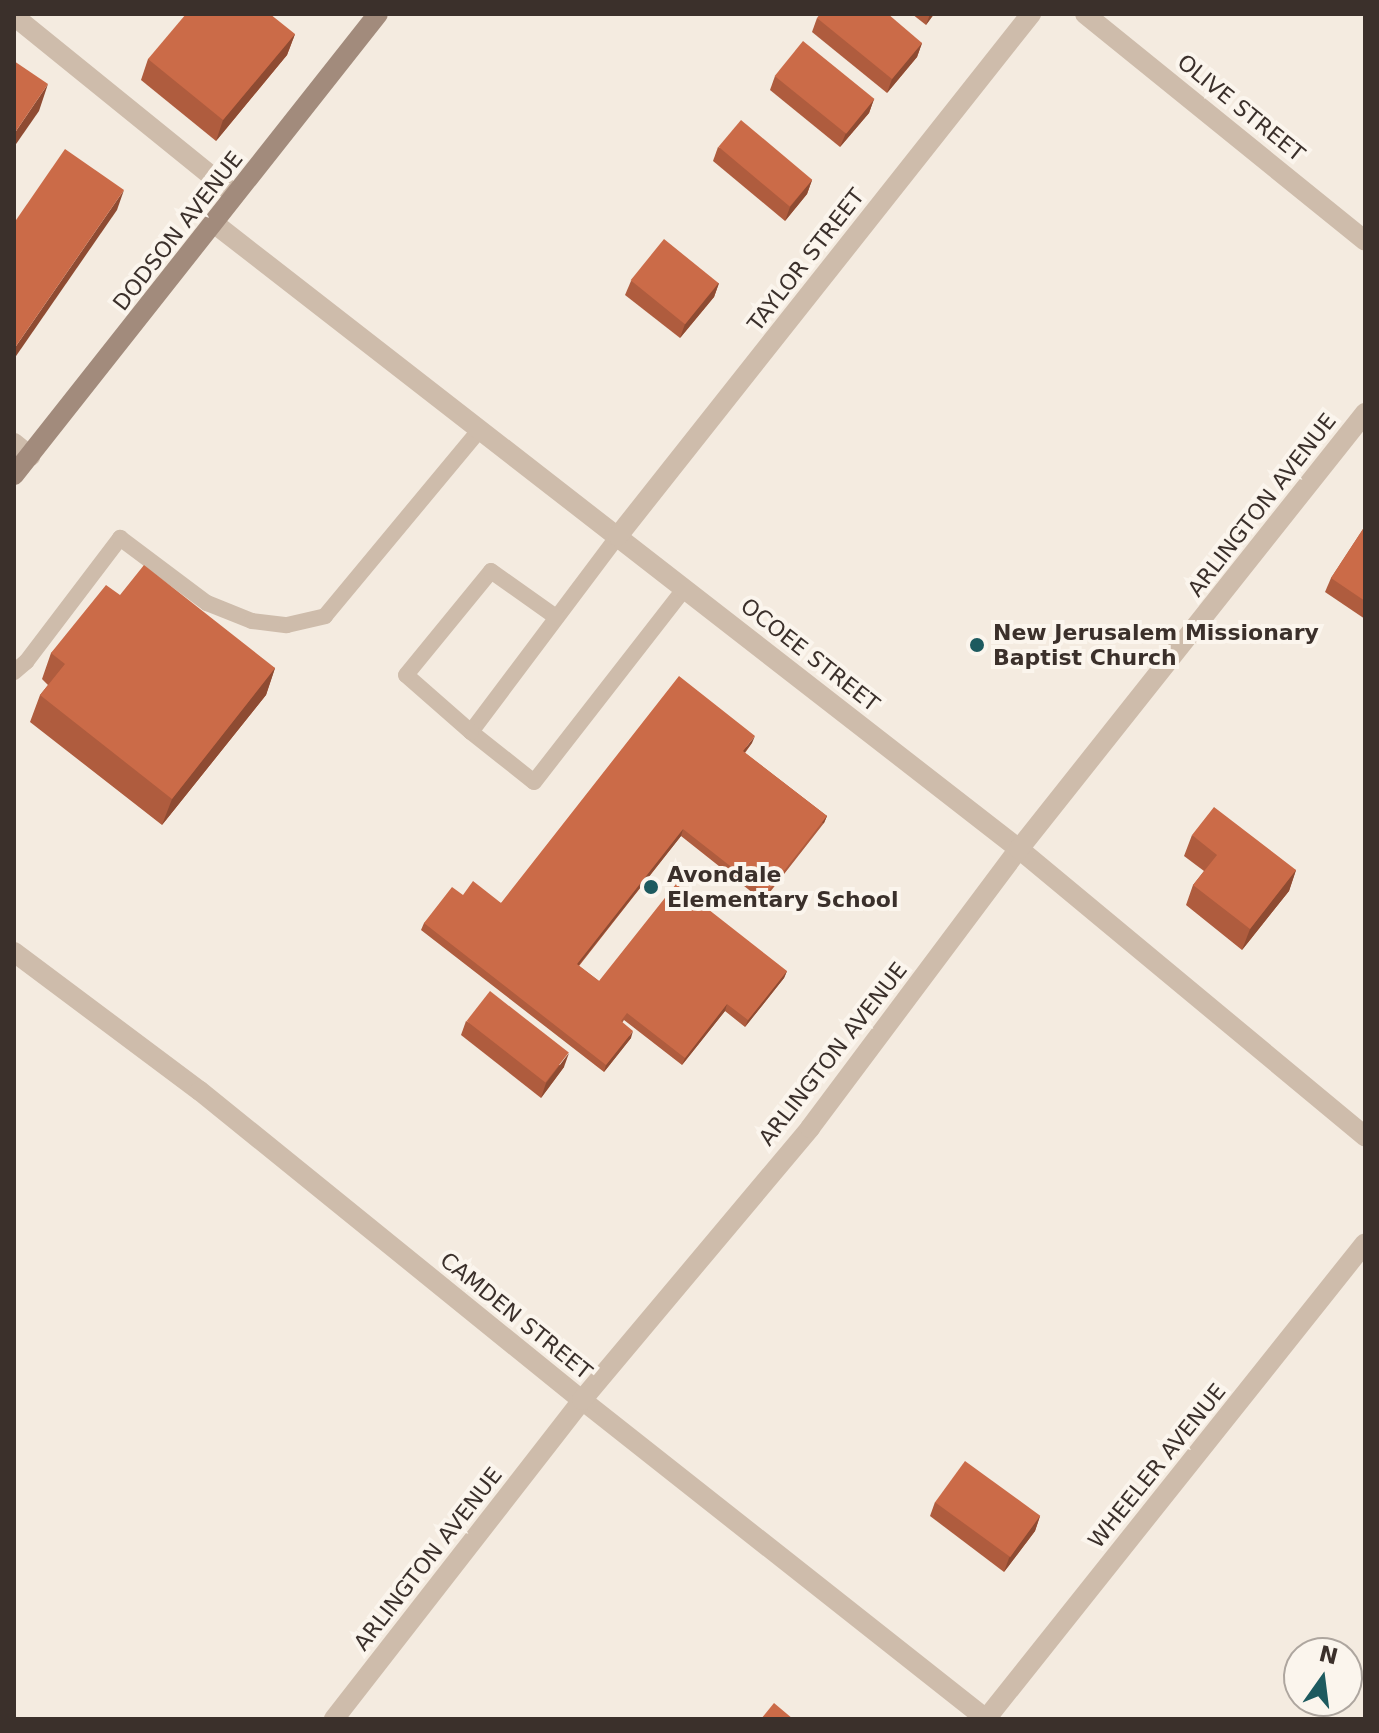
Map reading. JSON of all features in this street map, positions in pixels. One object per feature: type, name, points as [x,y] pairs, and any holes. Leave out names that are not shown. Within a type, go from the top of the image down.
[{"type":"main road","name":"DODSON AVENUE","points":[[14,475],[22,450],[215,224],[378,14]]},
{"type":"street","name":"TAYLOR STREET","points":[[618,536],[1031,14]]},
{"type":"street","name":"OLIVE STREET","points":[[1085,14],[1365,241]]},
{"type":"street","points":[[14,16],[235,195]]},
{"type":"street","name":"OCOEE STREET","points":[[215,224],[1019,849],[1365,1136]]},
{"type":"street","name":"ARLINGTON AVENUE","points":[[334,1719],[582,1400],[810,1128],[1019,849],[1365,413]]},
{"type":"street","name":"CAMDEN STREET","points":[[14,952],[200,1091],[582,1400],[986,1719]]},
{"type":"street","name":"WHEELER AVENUE","points":[[986,1719],[1365,1243]]},
{"type":"lane","points":[[14,672],[26,662],[120,538],[207,603],[252,621],[287,625],[325,616],[480,429]]},
{"type":"lane","points":[[471,732],[618,536]]},
{"type":"lane","points":[[556,617],[491,571],[406,675],[534,782],[685,588]]},
{"type":"building","points":[[186,14],[270,14],[295,34],[223,120],[148,59]]},
{"type":"building","points":[[820,14],[888,14],[922,43],[892,79],[817,18]]},
{"type":"building","points":[[803,41],[874,99],[846,134],[775,76]]},
{"type":"building","points":[[14,61],[48,84],[14,134]]},
{"type":"building","points":[[741,120],[812,180],[790,207],[719,147]]},
{"type":"building","points":[[65,149],[124,190],[14,349],[14,223]]},
{"type":"building","points":[[664,239],[718,283],[685,324],[631,280]]},
{"type":"building","points":[[1365,526],[1365,601],[1331,578]]},
{"type":"building","points":[[144,565],[275,668],[172,799],[40,695],[65,664],[51,653],[106,585],[120,595]]},
{"type":"building","points":[[679,676],[755,736],[743,751],[827,816],[766,894],[683,829],[577,964],[599,981],[676,884],[787,971],[748,1020],[727,1004],[685,1058],[627,1013],[621,1021],[633,1031],[606,1065],[424,923],[452,887],[463,895],[473,881],[501,903]]},
{"type":"building","points":[[1214,807],[1296,870],[1250,929],[1193,885],[1217,855],[1192,835]]},
{"type":"building","points":[[490,991],[569,1053],[545,1083],[467,1021]]},
{"type":"building","points":[[965,1461],[1040,1516],[1010,1557],[935,1502]]},
{"type":"building","points":[[774,1703],[793,1719],[761,1719]]},
{"type":"place","name":"New Jerusalem Missionary Baptist Church","points":[[977,645]]},
{"type":"place","name":"Avondale Elementary School","points":[[651,887]]}]
